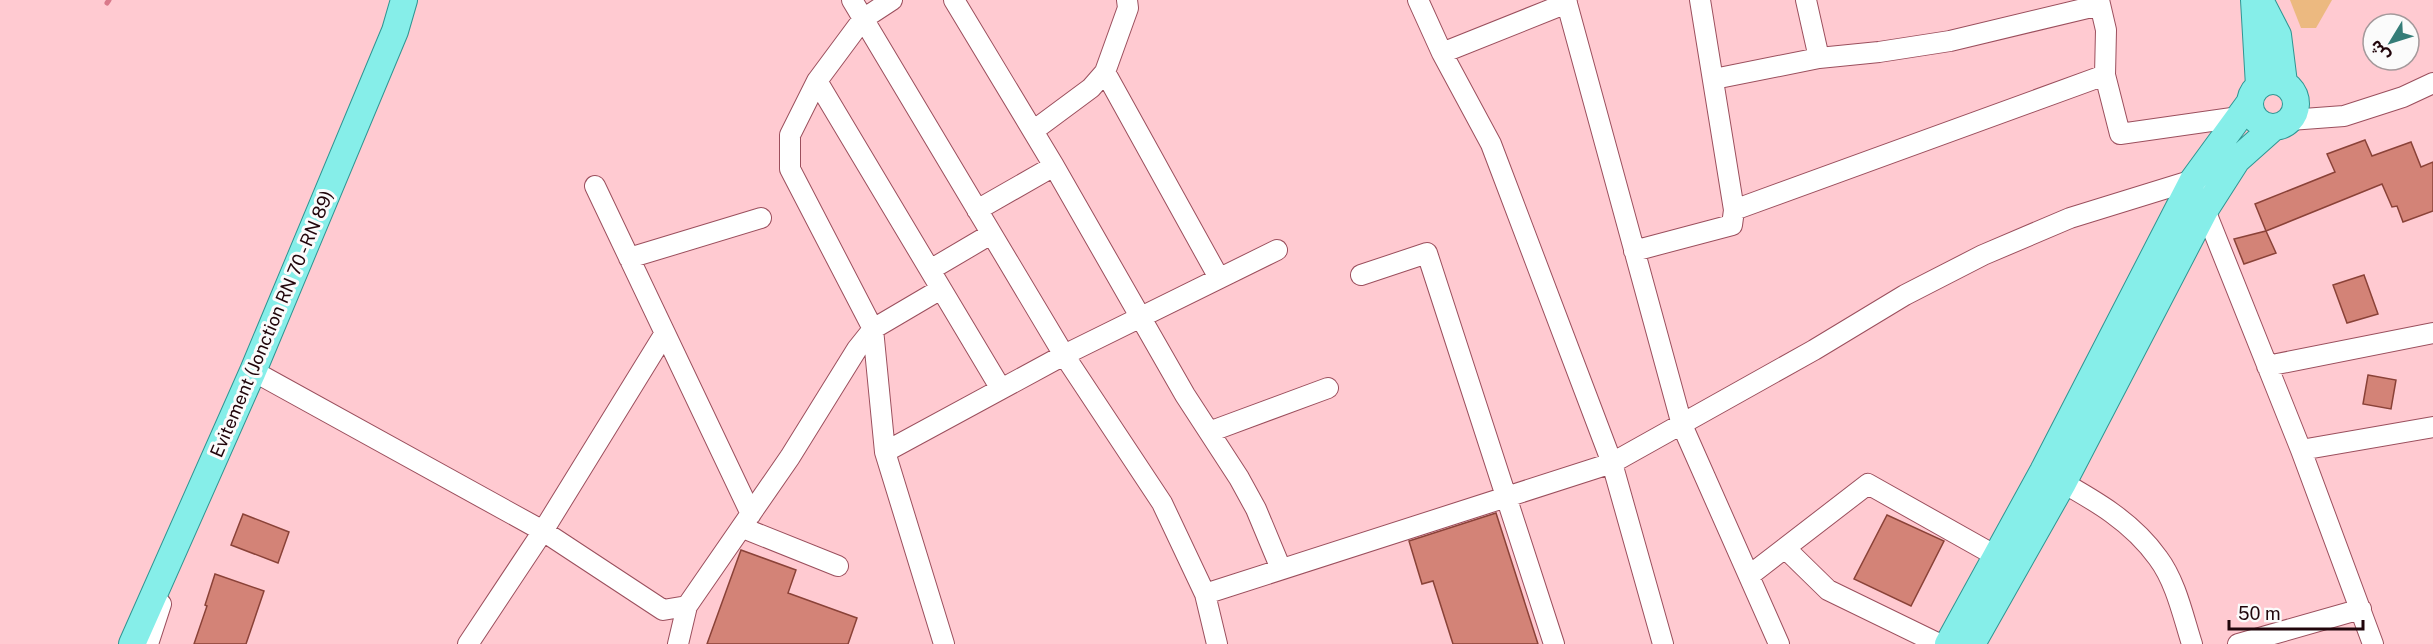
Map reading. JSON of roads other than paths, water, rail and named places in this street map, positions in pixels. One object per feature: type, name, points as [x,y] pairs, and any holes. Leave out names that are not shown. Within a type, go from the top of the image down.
[{"type":"main road","name":"Evitement (Jonction RN 70 - RN 89)","points":[[132,644],[253,371],[395,32],[404,0]]},
{"type":"main road","points":[[1972,644],[2193,180],[2258,97],[2254,0]]},
{"type":"main road","points":[[2260,0],[2278,35],[2254,117],[2266,127],[2282,124]]},
{"type":"main road","points":[[1948,644],[1996,556],[2053,477],[2205,210],[2237,160],[2282,124],[2296,104],[2295,96],[2258,97]]},
{"type":"street","points":[[852,0],[1064,356],[1162,503],[1205,594],[1217,644]]},
{"type":"street","points":[[892,0],[863,19],[817,81],[790,135],[790,169],[873,329],[885,452],[945,644]]},
{"type":"street","points":[[954,0],[1142,316],[1185,395],[1256,509],[1281,569]]},
{"type":"street","points":[[1033,131],[1091,88],[1105,72],[1128,8],[1127,0]]},
{"type":"street","points":[[1418,0],[1442,52],[1491,144],[1612,463],[1663,644]]},
{"type":"street","points":[[1634,251],[1732,225],[1734,210],[1700,0]]},
{"type":"street","points":[[1806,0],[1820,57]]},
{"type":"street","points":[[1442,52],[1566,2],[1682,425],[1779,644]]},
{"type":"street","points":[[1714,79],[1820,57],[1879,52],[1950,41],[2099,3],[2106,30],[2105,75],[2120,134],[2258,97]]},
{"type":"street","points":[[1105,72],[1219,278]]},
{"type":"street","points":[[1734,210],[2105,75]]},
{"type":"street","points":[[817,81],[1001,389]]},
{"type":"street","points":[[2282,124],[2344,116],[2403,97],[2433,83]]},
{"type":"street","points":[[977,210],[1054,166]]},
{"type":"street","points":[[1205,594],[1612,463],[1682,425],[1905,295],[1983,255],[2070,218],[2193,180],[2301,450],[2373,644]]},
{"type":"street","points":[[595,186],[665,333],[747,521],[838,566]]},
{"type":"street","points":[[629,258],[761,218]]},
{"type":"street","points":[[930,270],[991,234]]},
{"type":"street","points":[[885,452],[1064,356],[1277,250]]},
{"type":"street","points":[[1361,275],[1427,253],[1554,644]]},
{"type":"street","points":[[678,644],[687,606],[790,457],[857,349],[873,329],[941,289]]},
{"type":"street","points":[[468,644],[543,531],[665,333]]},
{"type":"street","points":[[2267,366],[2433,333]]},
{"type":"street","points":[[253,371],[543,531],[663,610],[687,606]]},
{"type":"street","points":[[1209,432],[1328,388]]},
{"type":"street","points":[[2301,450],[2433,427]]},
{"type":"street","points":[[2053,477],[2105,507],[2135,530],[2159,559],[2176,593],[2192,644]]},
{"type":"street","points":[[1750,575],[1868,484],[1996,556]]},
{"type":"street","points":[[148,644],[190,513]]},
{"type":"street","points":[[1785,548],[1828,590],[1939,644]]},
{"type":"street","points":[[2238,644],[2361,609]]}]
